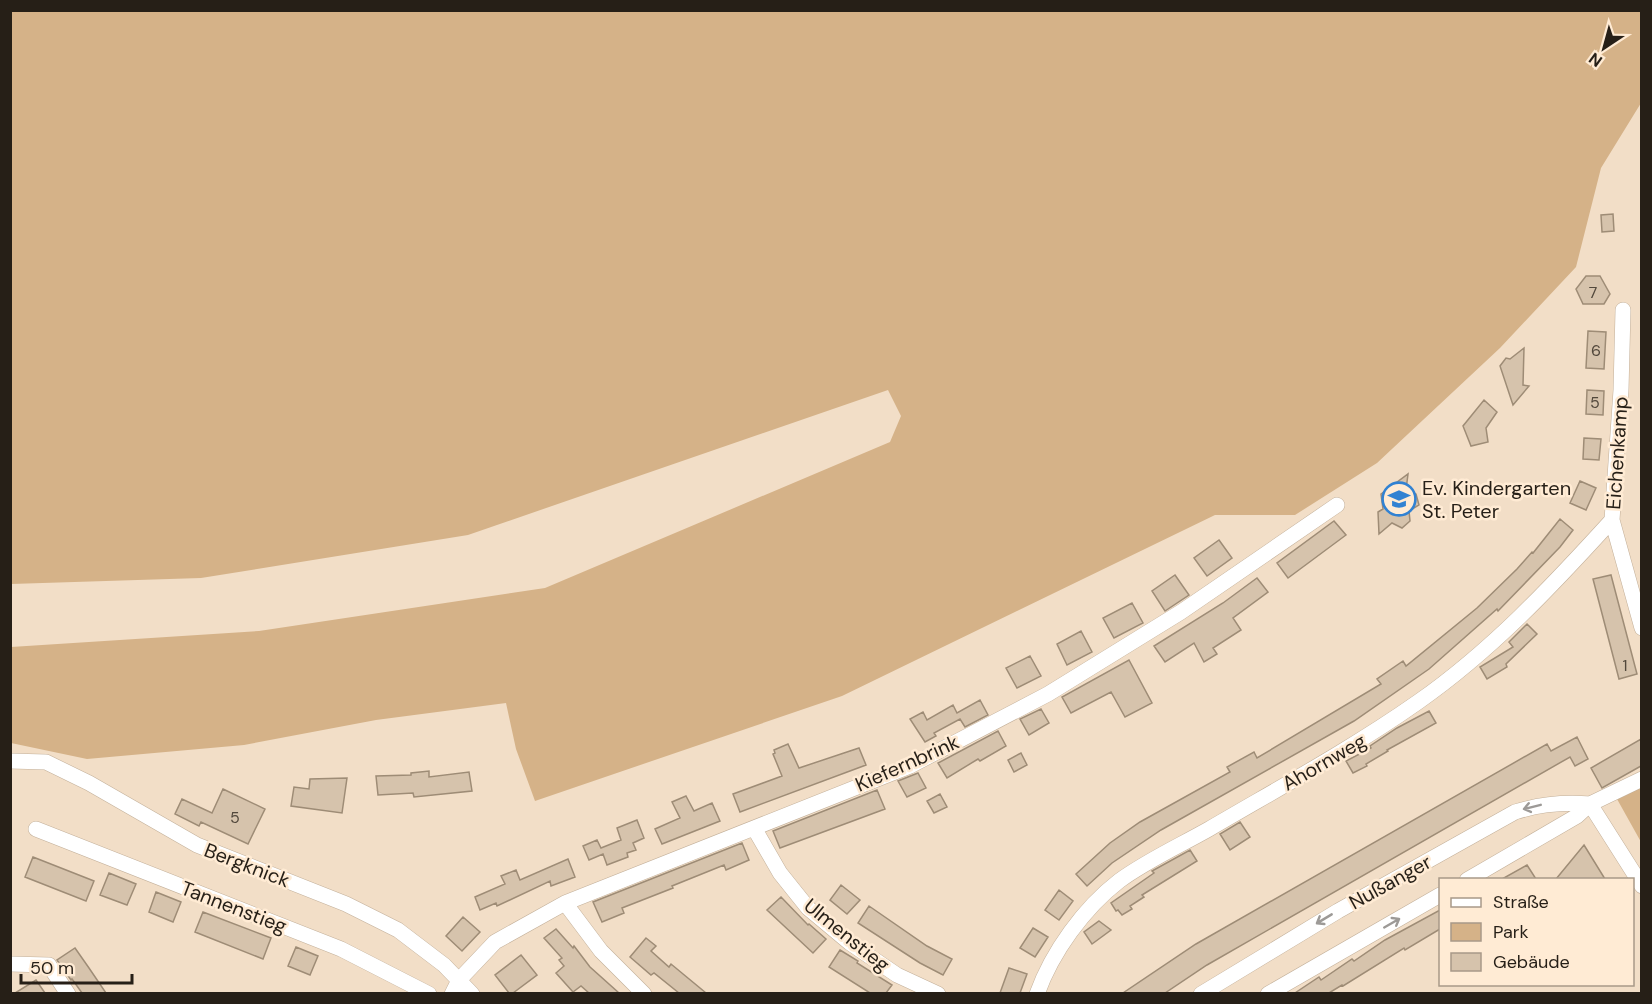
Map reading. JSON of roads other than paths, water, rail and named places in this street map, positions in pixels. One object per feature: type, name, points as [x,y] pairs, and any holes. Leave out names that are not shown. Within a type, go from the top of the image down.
[{"type":"street","name":"Eichenkamp","points":[[1623,310],[1621,390],[1612,520],[1641,628]]},
{"type":"street","name":"Kiefernbrink","points":[[455,987],[495,942],[565,903],[909,766],[1048,694],[1180,612],[1337,505]]},
{"type":"street","name":"Ahornweg","points":[[1037,993],[1064,940],[1119,882],[1361,741],[1420,701],[1500,638],[1566,572],[1612,520]]},
{"type":"street","name":"Bergknick","points":[[10,761],[46,762],[88,783],[197,845],[346,903],[398,930],[444,965],[455,987],[471,993]]},
{"type":"street","name":"Nußanger","points":[[1469,878],[1577,816],[1590,804],[1641,779]]},
{"type":"street","name":"Nußanger","points":[[1201,993],[1338,911],[1515,812],[1537,805],[1590,804]]},
{"type":"street","points":[[1590,804],[1640,881]]},
{"type":"street","name":"Ulmenstieg","points":[[754,828],[780,873],[808,908],[850,943],[897,975],[938,993]]},
{"type":"street","name":"Tannenstieg","points":[[36,829],[341,949],[429,993]]},
{"type":"street","name":"Nußanger","points":[[1268,993],[1439,896]]},
{"type":"street","points":[[565,903],[601,951],[644,993]]},
{"type":"street","points":[[10,964],[49,965],[68,993]]},
{"type":"place","name":"Ev. Kindergarten St. Peter","points":[[1399,499]]}]
